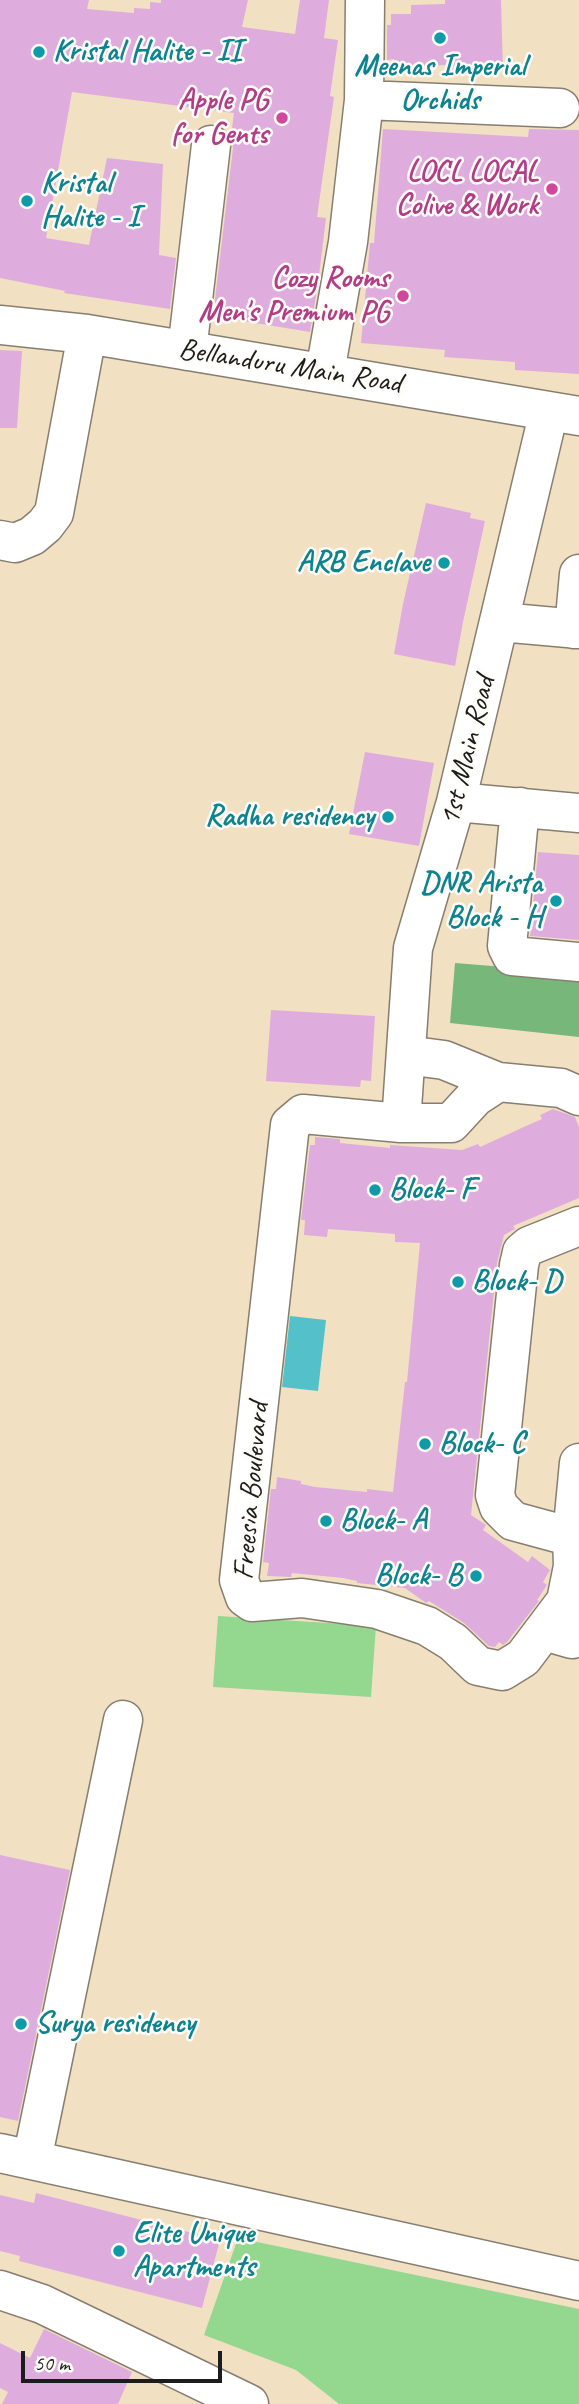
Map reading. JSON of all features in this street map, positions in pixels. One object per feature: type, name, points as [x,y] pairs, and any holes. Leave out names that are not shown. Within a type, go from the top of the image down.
[{"type":"street","points":[[325,372],[348,242],[364,100],[365,0]]},
{"type":"street","points":[[364,100],[560,108]]},
{"type":"street","points":[[187,351],[211,145]]},
{"type":"street","name":"Bellanduru Main Road","points":[[0,326],[87,334],[564,413]]},
{"type":"street","points":[[16,538],[46,525],[54,513],[87,334]]},
{"type":"street","name":"1st Main Road","points":[[402,1108],[413,948],[456,802],[500,622],[564,413]]},
{"type":"street","points":[[500,622],[576,629],[579,574]]},
{"type":"street","points":[[456,802],[579,813]]},
{"type":"street","points":[[520,807],[507,946],[512,956],[579,962]]},
{"type":"street","points":[[406,1055],[444,1060],[498,1082],[561,1088],[579,1096]]},
{"type":"street","points":[[537,1086],[559,1072],[579,1079]]},
{"type":"street","name":"Freesia Boulevard","points":[[498,1082],[475,1097],[451,1123],[402,1108],[303,1114],[290,1125],[239,1580],[245,1597],[252,1602],[302,1598],[377,1609],[427,1626],[453,1642],[478,1666],[502,1671],[523,1658],[566,1601],[575,1538]]},
{"type":"street","points":[[579,1226],[528,1246],[522,1252],[495,1495],[499,1507],[513,1521],[575,1538],[579,1463]]},
{"type":"street","points":[[123,1720],[16,2156],[579,2281]]},
{"type":"street","points":[[4,2302],[42,2304],[248,2404]]},
{"type":"street","points":[[113,2339],[111,2354],[186,2392]]},
{"type":"green space","points":[[455,963],[579,973],[579,1037],[450,1023]]},
{"type":"green space","points":[[218,1616],[376,1626],[371,1697],[213,1687]]},
{"type":"green space","points":[[238,2238],[579,2309],[579,2404],[339,2404],[296,2370],[204,2335]]},
{"type":"water","points":[[290,1316],[326,1320],[318,1391],[282,1387]]},
{"type":"building","points":[[0,0],[89,0],[87,9],[134,13],[134,8],[150,9],[150,2],[161,3],[161,0],[248,0],[242,27],[295,34],[300,0],[329,0],[324,38],[338,40],[330,96],[334,97],[317,217],[326,218],[310,332],[213,316],[233,148],[231,136],[234,113],[72,92],[46,238],[89,245],[107,158],[163,164],[159,255],[176,258],[170,309],[64,293],[65,291],[0,278]]},
{"type":"building","name":"Meenas Imperial Orchids","points":[[445,0],[501,0],[503,71],[448,73],[448,65],[394,67],[394,59],[387,60],[387,25],[391,25],[391,14],[411,14],[411,5],[445,4]]},
{"type":"building","points":[[383,129],[528,137],[529,129],[579,130],[579,374],[515,370],[515,362],[444,357],[445,350],[361,343],[370,243],[374,243]]},
{"type":"building","points":[[0,350],[22,351],[17,428],[0,428]]},
{"type":"building","name":"ARB Enclave","points":[[426,503],[471,513],[470,518],[485,521],[455,666],[394,654]]},
{"type":"building","points":[[365,752],[434,763],[419,846],[349,834]]},
{"type":"building","name":"DNR Arista Block - H","points":[[538,852],[579,855],[579,940],[530,936]]},
{"type":"building","points":[[271,1010],[375,1016],[371,1081],[361,1080],[360,1087],[266,1081]]},
{"type":"building","points":[[553,1109],[575,1117],[579,1127],[579,1198],[513,1226],[515,1229],[504,1235],[497,1263],[471,1515],[486,1525],[483,1530],[528,1562],[532,1556],[550,1570],[543,1582],[547,1585],[537,1600],[539,1601],[507,1642],[503,1645],[499,1642],[495,1647],[489,1646],[464,1623],[429,1601],[426,1603],[405,1588],[292,1573],[291,1577],[267,1576],[269,1563],[263,1562],[271,1489],[276,1489],[277,1477],[301,1481],[301,1484],[315,1487],[393,1492],[407,1382],[420,1243],[395,1242],[395,1234],[328,1229],[327,1237],[304,1235],[305,1220],[301,1220],[310,1145],[315,1145],[315,1137],[340,1139],[340,1143],[390,1148],[390,1145],[462,1150],[478,1144],[480,1147],[542,1119],[540,1115]]},
{"type":"building","points":[[0,1855],[70,1870],[18,2121],[0,2117]]},
{"type":"building","name":"Elite Unique Apartments","points":[[36,2193],[220,2240],[202,2308],[19,2261],[20,2256],[0,2251],[0,2195],[34,2203]]},
{"type":"building","points":[[44,2329],[132,2372],[118,2404],[2,2404],[8,2392],[0,2388],[0,2343],[30,2358]]},
{"type":"place","name":"Meenas Imperial Orchids","points":[[440,38]]},
{"type":"place","name":"Kristal Halite - II","points":[[39,52]]},
{"type":"place","name":"Apple PG for Gents","points":[[282,118]]},
{"type":"place","name":"LOCL LOCAL Colive & Work","points":[[552,189]]},
{"type":"place","name":"Kristal Halite - I","points":[[27,201]]},
{"type":"place","name":"Cozy Rooms Men's Premium PG","points":[[403,296]]},
{"type":"place","name":"ARB Enclave","points":[[444,563]]},
{"type":"place","name":"Radha residency","points":[[388,817]]},
{"type":"place","name":"DNR Arista Block - H","points":[[556,901]]},
{"type":"place","name":"Block- F","points":[[375,1190]]},
{"type":"place","name":"Block- D","points":[[458,1282]]},
{"type":"place","name":"Block- C","points":[[425,1444]]},
{"type":"place","name":"Block- A","points":[[326,1521]]},
{"type":"place","name":"Block- B","points":[[476,1576]]},
{"type":"place","name":"Surya residency","points":[[21,2024]]},
{"type":"place","name":"Elite Unique Apartments","points":[[119,2251]]}]
